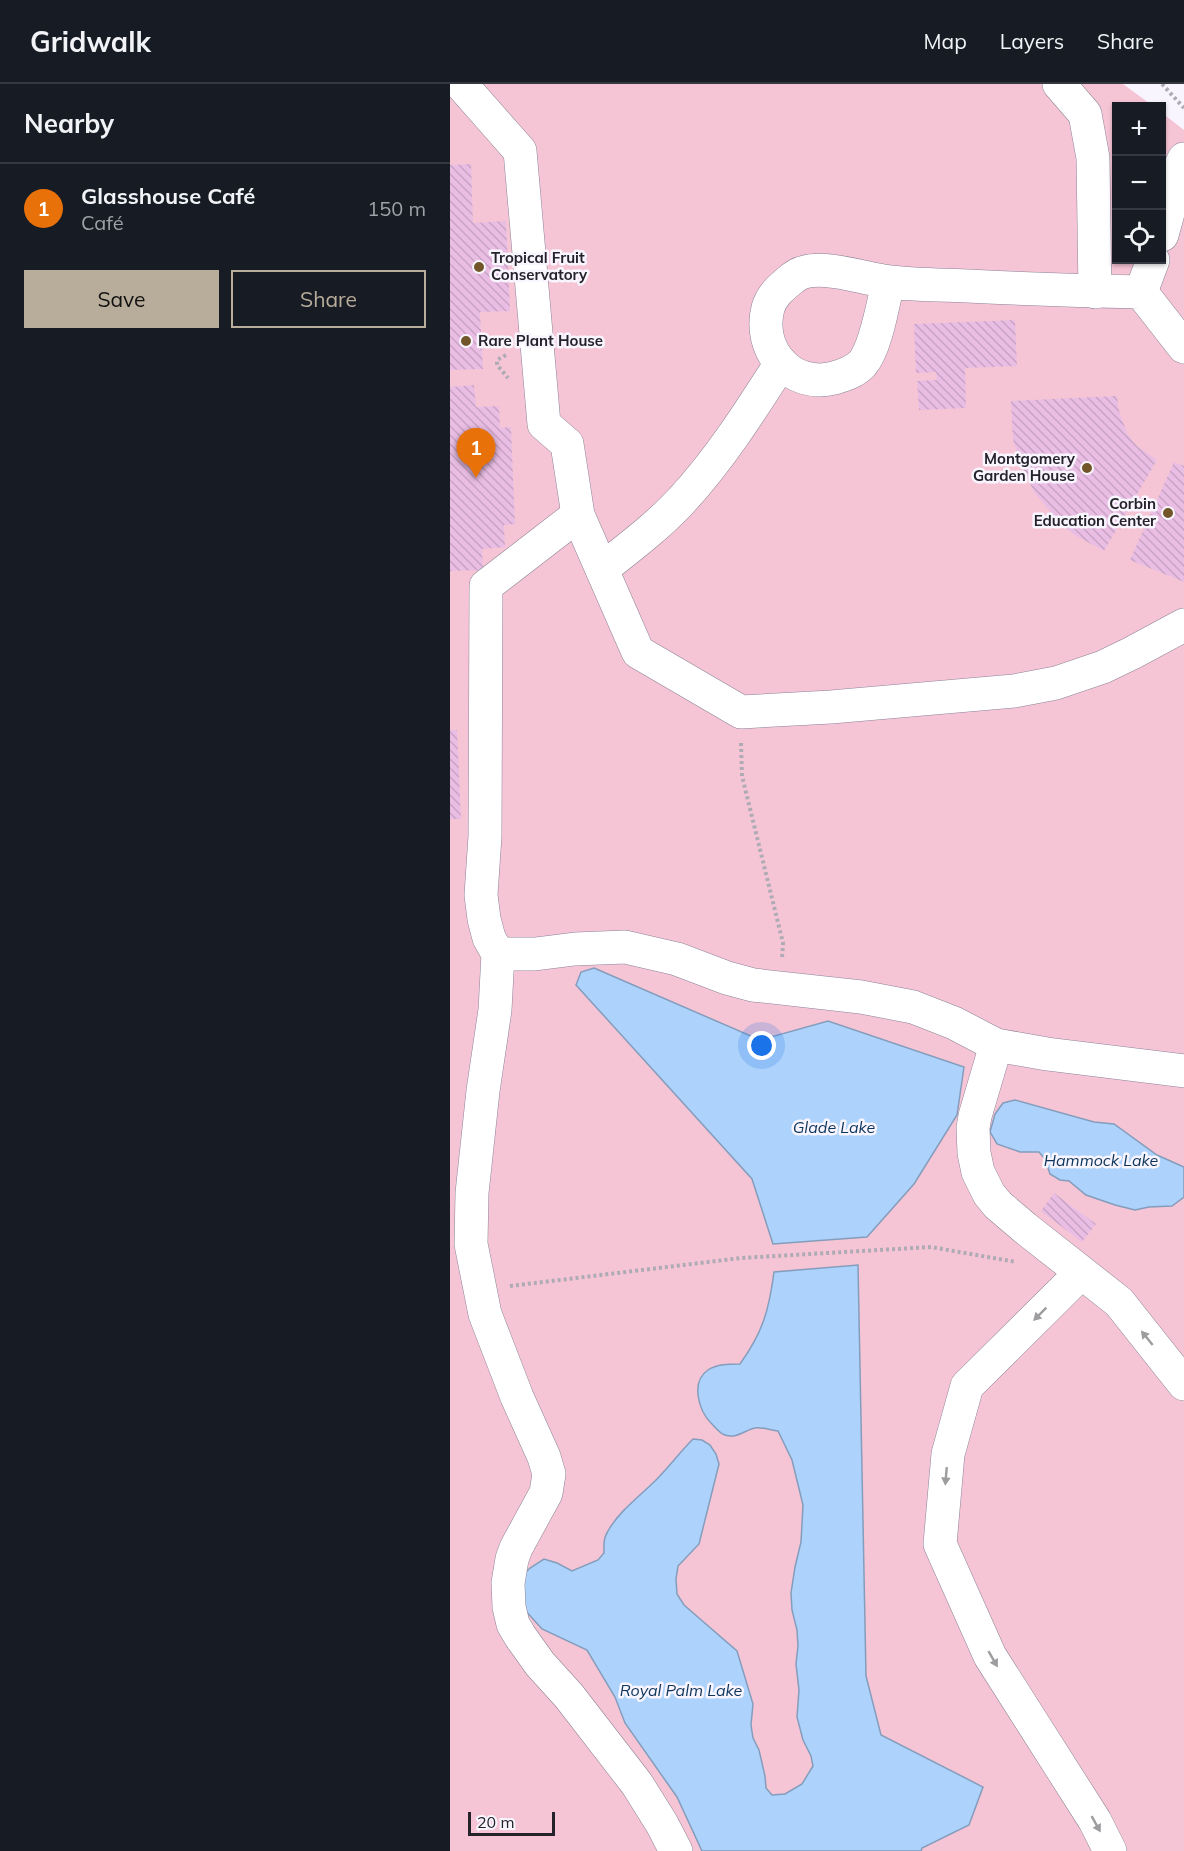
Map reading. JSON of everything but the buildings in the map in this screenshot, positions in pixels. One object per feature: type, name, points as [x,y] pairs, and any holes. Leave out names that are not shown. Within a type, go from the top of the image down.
[{"type":"street","points":[[461,84],[520,151],[544,424],[567,444],[579,515],[638,652],[741,712],[831,707],[1014,691],[1056,683],[1103,667],[1184,625]]},
{"type":"street","points":[[1059,84],[1085,114],[1093,158],[1095,292]]},
{"type":"street","points":[[1166,218],[1184,159]]},
{"type":"street","points":[[1141,292],[1152,264]]},
{"type":"street","points":[[888,282],[876,335],[863,363],[849,374],[821,381],[792,374],[773,355],[765,332],[768,307],[778,289],[798,274],[827,269],[888,282],[1095,292],[1141,292]]},
{"type":"street","points":[[1141,292],[1184,347]]},
{"type":"street","points":[[602,569],[648,533],[682,500],[736,430],[781,363]]},
{"type":"street","points":[[579,515],[486,586],[485,836],[481,895],[489,938],[498,954],[495,1010],[483,1091],[472,1193],[471,1244],[485,1314],[549,1474],[546,1494],[516,1548],[510,1570],[508,1595],[513,1624],[540,1665],[568,1696],[638,1785],[676,1851]]},
{"type":"street","points":[[498,954],[535,954],[625,947],[677,959],[753,986],[861,997],[913,1007],[954,1023],[996,1044],[1047,1054],[1184,1071]]},
{"type":"street","points":[[996,1044],[974,1122],[974,1153],[978,1172],[989,1194],[998,1205],[1119,1302],[1184,1384]]},
{"type":"street","points":[[1081,1273],[966,1386],[948,1454],[940,1544],[990,1656],[1095,1821],[1110,1851]]},
{"type":"path","points":[[1162,84],[1184,108]]},
{"type":"path","points":[[477,340],[505,338]]},
{"type":"path","points":[[741,712],[742,776],[783,943],[779,988]]},
{"type":"path","points":[[479,1290],[741,1258],[931,1247],[1023,1263]]},
{"type":"shaded area","points":[[450,84],[1123,84],[1148,102],[1112,102],[1112,264],[1166,264],[1166,116],[1184,130],[1184,1851],[450,1851]]},
{"type":"water","name":"Glade Lake","points":[[594,968],[760,1040],[828,1021],[964,1067],[957,1115],[914,1184],[867,1237],[773,1244],[752,1179],[576,985],[581,972]]},
{"type":"water","name":"Hammock Lake","points":[[1015,1100],[1094,1122],[1114,1124],[1157,1155],[1184,1167],[1184,1197],[1172,1206],[1135,1210],[1115,1205],[1086,1195],[1069,1181],[1060,1180],[1050,1174],[1045,1159],[1039,1152],[1020,1152],[997,1144],[990,1132],[995,1114],[1003,1103]]},
{"type":"water","name":"Royal Palm Lake","points":[[858,1265],[866,1676],[881,1735],[983,1787],[969,1825],[922,1848],[921,1851],[702,1851],[677,1797],[625,1723],[615,1697],[587,1650],[542,1629],[524,1609],[521,1601],[525,1573],[544,1559],[572,1571],[598,1560],[604,1553],[606,1534],[618,1517],[661,1475],[693,1439],[702,1440],[710,1445],[719,1464],[699,1544],[678,1566],[677,1594],[684,1605],[737,1651],[753,1704],[751,1725],[753,1738],[759,1750],[766,1788],[772,1795],[785,1794],[802,1784],[813,1766],[797,1717],[798,1646],[791,1593],[801,1542],[803,1505],[792,1460],[778,1431],[758,1428],[733,1436],[721,1433],[703,1411],[698,1389],[702,1375],[708,1370],[719,1365],[740,1364],[748,1352],[764,1320],[774,1272]]},
{"type":"place","name":"Tropical Fruit Conservatory","points":[[479,267]]},
{"type":"place","name":"Rare Plant House","points":[[466,341]]},
{"type":"place","name":"Montgomery Garden House","points":[[1087,468]]},
{"type":"place","name":"Glasshouse Café","points":[[476,478]]},
{"type":"place","name":"Corbin Education Center","points":[[1168,513]]}]
